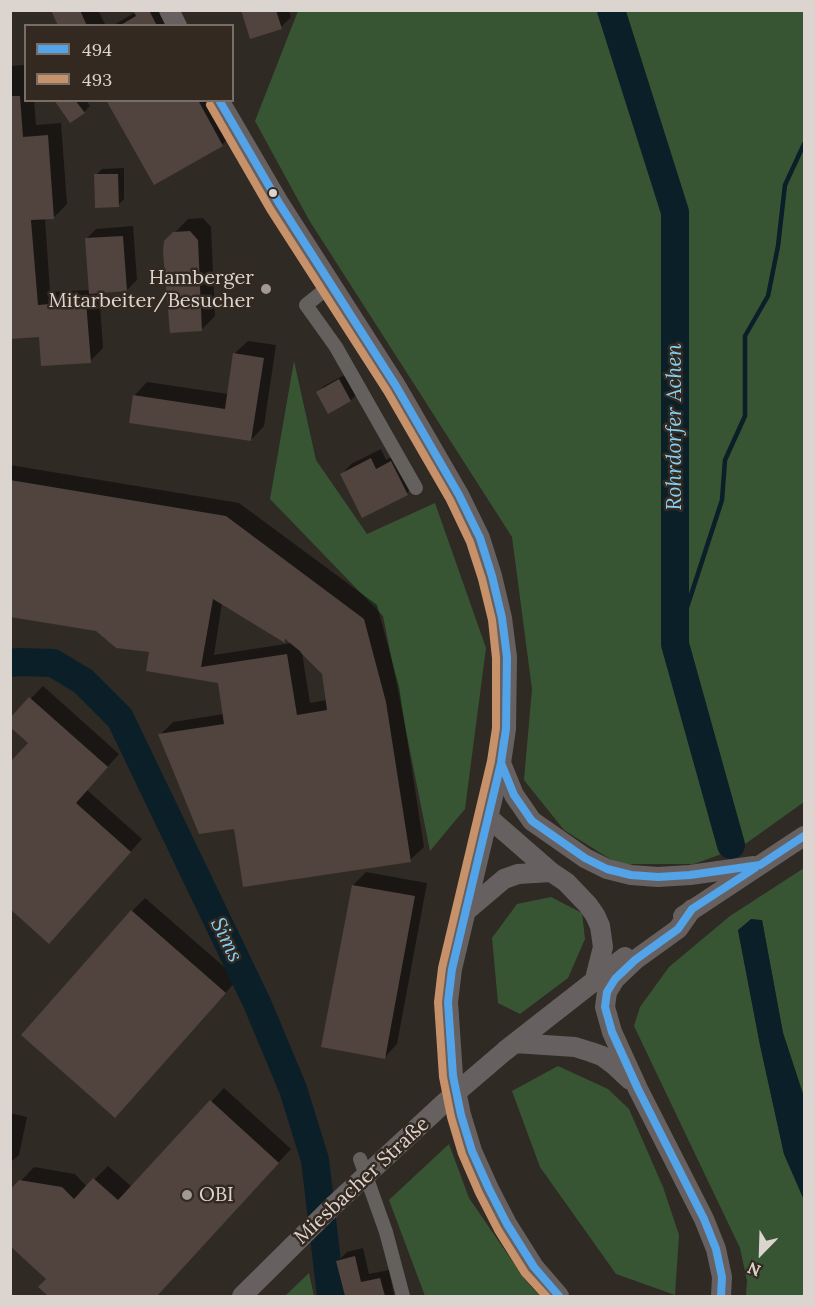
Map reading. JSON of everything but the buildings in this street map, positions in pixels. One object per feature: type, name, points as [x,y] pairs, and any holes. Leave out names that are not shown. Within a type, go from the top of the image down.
[{"type":"main road","points":[[169,10],[176,24]]},
{"type":"main road","points":[[220,102],[274,196],[396,386],[459,495],[480,538],[492,576],[502,618],[507,657],[506,729],[490,813],[452,969],[448,1002],[453,1076],[461,1115],[472,1151],[507,1224],[534,1267],[560,1296]]},
{"type":"main road","points":[[501,763],[514,795],[532,821]]},
{"type":"main road","points":[[490,813],[523,816],[585,858],[631,875],[658,877],[690,875],[760,865]]},
{"type":"main road","points":[[490,813],[551,872],[566,882],[595,915],[600,926],[603,947],[594,979]]},
{"type":"main road","name":"Miesbacher Straße","points":[[242,1296],[334,1205],[444,1103],[510,1046],[594,979],[692,909],[804,836]]},
{"type":"main road","points":[[464,913],[504,879],[518,874],[551,872]]},
{"type":"main road","points":[[692,909],[678,929],[635,960],[615,979],[607,992],[605,1007],[607,1017],[638,1089],[704,1219],[716,1249],[722,1276],[721,1296]]},
{"type":"main road","points":[[510,1046],[574,1047],[602,1056],[638,1089]]},
{"type":"street","points":[[331,285],[306,305],[336,347],[416,488]]},
{"type":"street","points":[[360,1159],[386,1232],[403,1296]]},
{"type":"green space","points":[[298,11],[804,11],[804,802],[741,847],[694,864],[618,864],[564,830],[524,780],[532,689],[512,537],[309,220],[255,121]]},
{"type":"green space","points":[[294,361],[316,460],[367,534],[435,503],[486,648],[465,809],[430,851],[383,616],[270,499]]},
{"type":"green space","points":[[804,868],[804,1097],[783,1033],[762,920],[738,930],[784,1154],[804,1200],[804,1296],[746,1296],[747,1281],[740,1248],[634,1026],[640,1007],[669,967],[730,916]]},
{"type":"green space","points":[[551,897],[582,913],[585,939],[568,978],[520,1014],[498,1003],[492,938],[517,904]]},
{"type":"green space","points":[[558,1066],[608,1089],[629,1109],[663,1187],[679,1235],[675,1295],[616,1274],[540,1167],[512,1091]]},
{"type":"green space","points":[[449,1144],[469,1198],[526,1281],[540,1296],[425,1296],[389,1200]]},
{"type":"green space","points":[[309,1273],[314,1296],[285,1296]]},
{"type":"water","points":[[751,919],[762,920],[783,1033],[804,1097],[804,1200],[784,1154],[738,930]]},
{"type":"waterway","name":"Rohrdorfer Achen","points":[[611,10],[675,212],[675,644],[731,845]]},
{"type":"waterway","points":[[675,644],[722,500],[725,460],[745,416],[745,336],[768,296],[778,246],[785,185],[804,144]]},
{"type":"waterway","name":"Sims","points":[[10,663],[53,663],[83,681],[120,718],[257,1003],[293,1089],[315,1160],[331,1296]]},
{"type":"transit line","name":"494","points":[[220,102],[279,203],[396,386],[459,495],[480,538],[492,576],[502,618],[507,657],[506,729],[501,763],[452,969],[448,1002],[453,1076],[461,1115],[472,1151],[489,1189],[507,1224],[534,1267],[559,1296]]},
{"type":"transit line","name":"493","points":[[210,105],[270,209],[387,391],[450,500],[470,542],[482,579],[492,620],[496,658],[496,728],[491,761],[442,968],[438,1002],[443,1077],[451,1117],[462,1154],[479,1193],[498,1230],[525,1273],[546,1296]]},
{"type":"transit line","name":"494","points":[[504,741],[501,763],[514,795],[532,821],[585,858],[607,869],[631,875],[658,877],[760,865],[804,836]]},
{"type":"transit line","name":"494","points":[[721,1296],[722,1277],[716,1249],[704,1219],[638,1089],[612,1032],[605,1007],[607,992],[615,979],[635,960],[678,929],[692,909],[755,868]]},
{"type":"place","name":"Hamberger Mitarbeiter/Besucher","points":[[266,289]]},
{"type":"place","name":"OBI","points":[[187,1195]]}]
